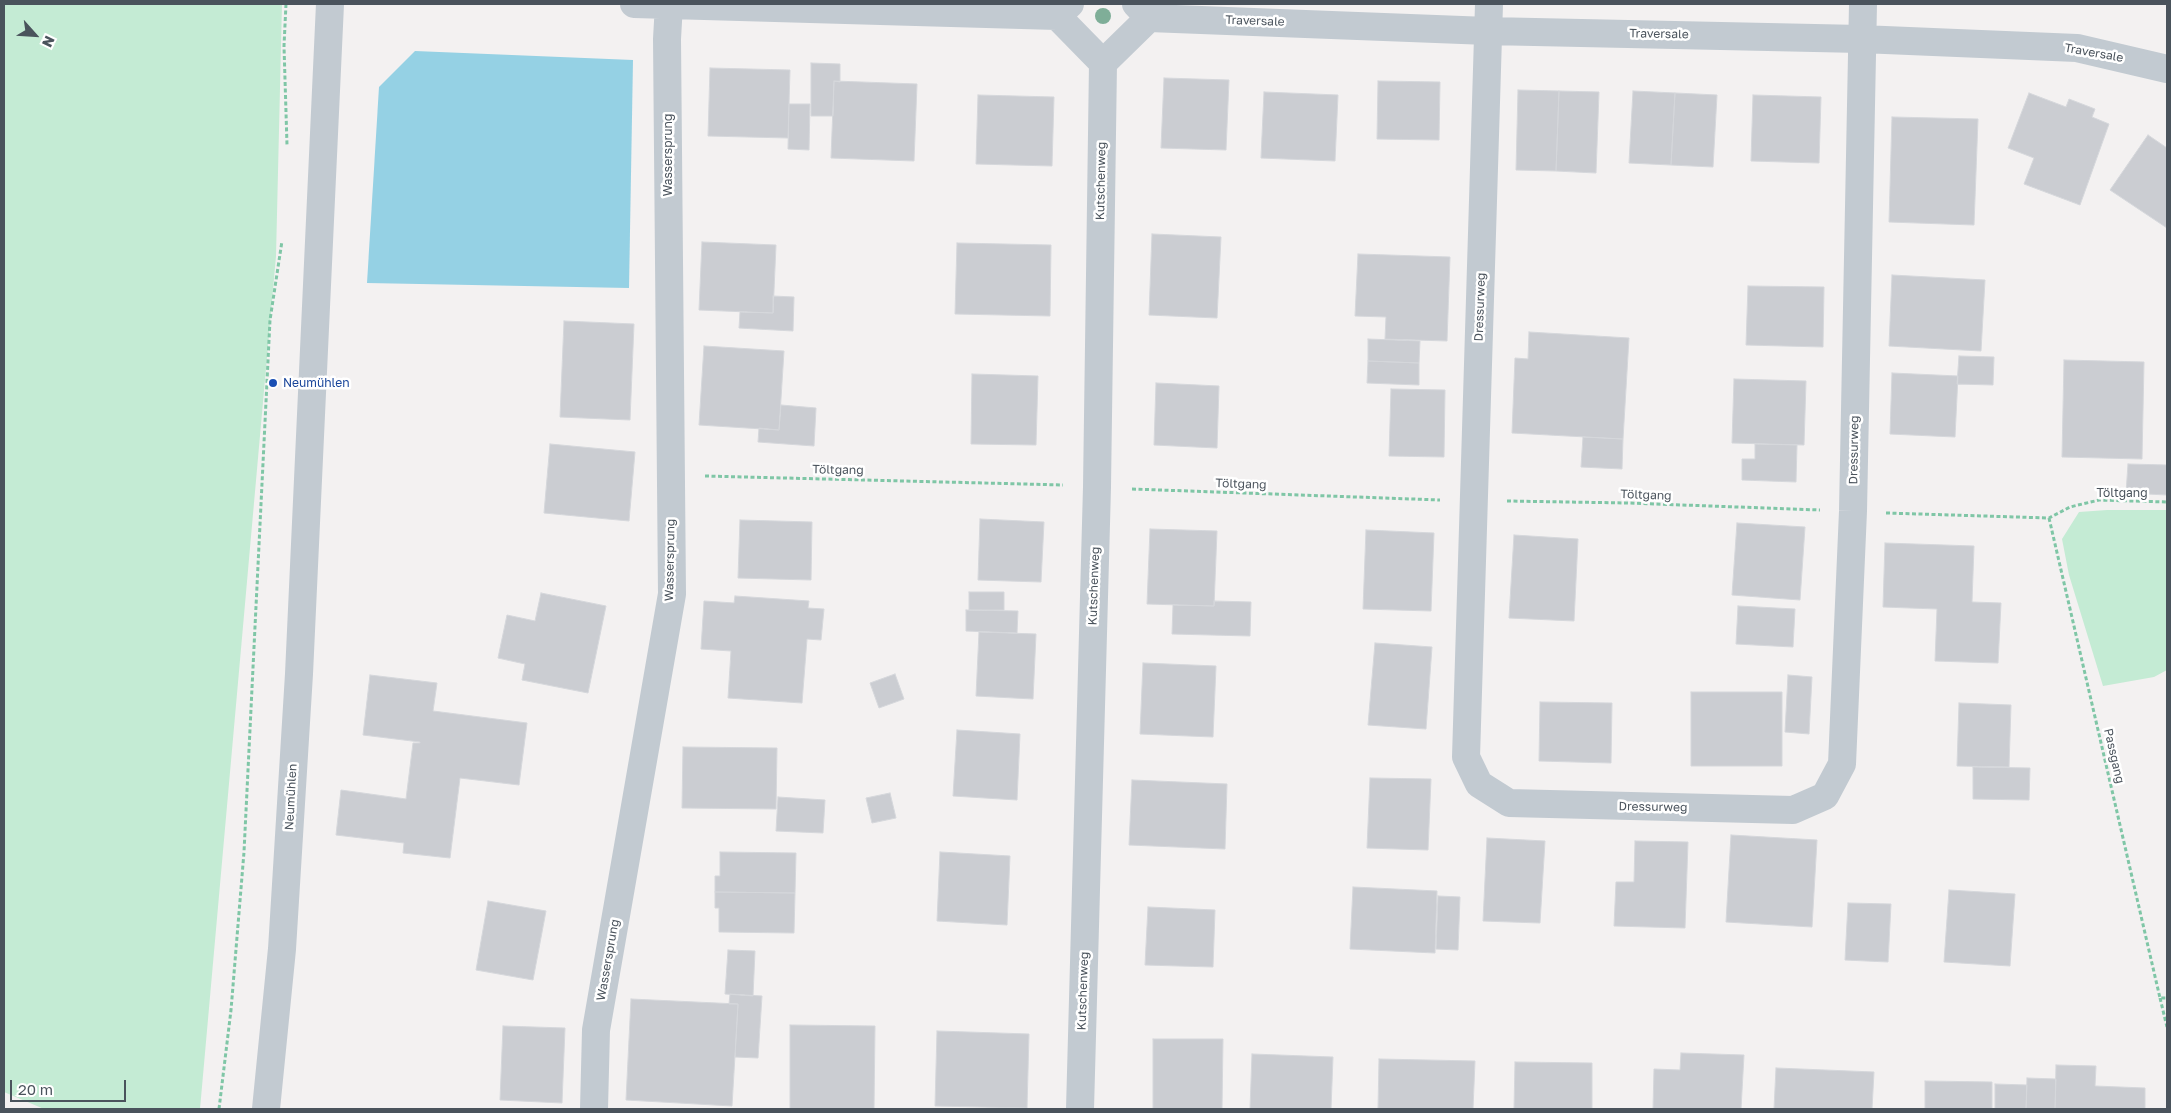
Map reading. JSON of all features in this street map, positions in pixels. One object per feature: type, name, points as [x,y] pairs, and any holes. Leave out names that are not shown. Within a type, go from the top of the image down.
[{"type":"street","name":"Neumühlen","points":[[266,1109],[282,949],[299,674],[330,4]]},
{"type":"street","points":[[634,4],[1064,10],[1103,63]]},
{"type":"street","name":"Wassersprung","points":[[594,1109],[596,1030],[672,594],[667,49],[669,4]]},
{"type":"street","name":"Dressurweg","points":[[1489,4],[1466,757],[1479,784],[1509,803],[1793,810],[1824,796],[1842,764],[1853,512],[1863,4]]},
{"type":"street","name":"Traversale","points":[[1103,63],[1143,11],[1488,31],[1861,39],[2077,48],[2166,64]]},
{"type":"street","name":"Kutschenweg","points":[[1080,1109],[1097,487],[1103,63]]},
{"type":"path","points":[[286,4],[284,46],[287,153]]},
{"type":"path","points":[[219,1109],[231,1010],[244,852],[270,320],[284,231]]},
{"type":"path","name":"Töltgang","points":[[670,475],[1066,485]]},
{"type":"path","name":"Töltgang","points":[[1131,490],[1474,501],[1628,502],[2049,518],[2070,507],[2099,500],[2167,502]]},
{"type":"path","name":"Passgang","points":[[2049,518],[2167,1027]]},
{"type":"path","points":[[2160,998],[2167,998]]},
{"type":"green space","points":[[4,4],[282,4],[276,256],[200,1109],[44,1109],[4,1092]]},
{"type":"green space","points":[[2167,510],[2167,670],[2154,677],[2103,686],[2069,575],[2062,539],[2079,512]]},
{"type":"water","points":[[415,51],[633,60],[629,288],[367,283],[379,87]]},
{"type":"building","points":[[811,63],[840,64],[840,82],[834,81],[833,116],[811,116]]},
{"type":"building","points":[[710,68],[790,70],[788,138],[708,136]]},
{"type":"building","points":[[1164,78],[1229,80],[1226,150],[1161,148]]},
{"type":"building","points":[[834,81],[917,84],[914,161],[831,158]]},
{"type":"building","points":[[1378,81],[1440,82],[1439,140],[1377,139]]},
{"type":"building","points":[[1518,90],[1559,91],[1556,171],[1516,170]]},
{"type":"building","points":[[1559,91],[1599,92],[1596,173],[1556,171]]},
{"type":"building","points":[[1633,91],[1675,93],[1671,165],[1629,163]]},
{"type":"building","points":[[1264,92],[1338,95],[1335,161],[1261,158]]},
{"type":"building","points":[[1675,93],[1717,95],[1713,167],[1671,165]]},
{"type":"building","points":[[2029,93],[2066,107],[2069,99],[2095,109],[2092,117],[2109,124],[2080,205],[2024,184],[2034,158],[2008,148]]},
{"type":"building","points":[[978,95],[1054,97],[1052,166],[976,164]]},
{"type":"building","points":[[1753,95],[1821,97],[1819,163],[1751,161]]},
{"type":"building","points":[[789,104],[810,104],[809,150],[788,149]]},
{"type":"building","points":[[1892,117],[1978,119],[1974,225],[1889,222]]},
{"type":"building","points":[[2148,135],[2167,148],[2167,228],[2110,190]]},
{"type":"building","points":[[1152,234],[1221,237],[1217,318],[1149,315]]},
{"type":"building","points":[[702,242],[776,245],[773,313],[699,310]]},
{"type":"building","points":[[957,243],[1051,245],[1050,316],[955,314]]},
{"type":"building","points":[[1358,254],[1450,257],[1447,341],[1385,339],[1386,317],[1355,316]]},
{"type":"building","points":[[1892,275],[1985,280],[1981,351],[1889,346]]},
{"type":"building","points":[[1748,286],[1824,287],[1823,347],[1746,345]]},
{"type":"building","points":[[773,296],[794,297],[793,331],[739,328],[740,312],[773,313]]},
{"type":"building","points":[[564,321],[634,324],[630,420],[560,417]]},
{"type":"building","points":[[1529,332],[1629,338],[1623,439],[1512,433],[1515,358],[1528,359]]},
{"type":"building","points":[[1368,339],[1420,341],[1419,363],[1368,361]]},
{"type":"building","points":[[704,346],[784,351],[779,430],[699,425]]},
{"type":"building","points":[[1959,356],[1994,357],[1993,385],[1957,384]]},
{"type":"building","points":[[2064,360],[2144,362],[2142,459],[2062,457]]},
{"type":"building","points":[[1368,361],[1419,363],[1419,385],[1367,383]]},
{"type":"building","points":[[1892,373],[1958,376],[1955,437],[1890,434]]},
{"type":"building","points":[[972,374],[1038,376],[1036,445],[971,444]]},
{"type":"building","points":[[1734,379],[1806,381],[1804,445],[1732,443]]},
{"type":"building","points":[[1156,383],[1219,386],[1217,448],[1154,445]]},
{"type":"building","points":[[1391,389],[1445,390],[1444,457],[1389,456]]},
{"type":"building","points":[[781,405],[816,408],[814,446],[758,442],[759,428],[779,430]]},
{"type":"building","points":[[1583,437],[1623,439],[1622,469],[1581,467]]},
{"type":"building","points":[[550,444],[635,452],[629,521],[544,513]]},
{"type":"building","points":[[1755,444],[1797,445],[1796,482],[1742,480],[1742,459],[1755,459]]},
{"type":"building","points":[[2128,464],[2167,465],[2167,495],[2126,493]]},
{"type":"building","points":[[980,519],[1044,522],[1041,582],[978,580]]},
{"type":"building","points":[[740,520],[812,522],[811,580],[738,578]]},
{"type":"building","points":[[1737,523],[1805,527],[1800,600],[1732,595]]},
{"type":"building","points":[[1150,529],[1217,531],[1214,606],[1147,604]]},
{"type":"building","points":[[1366,530],[1434,533],[1431,611],[1363,609]]},
{"type":"building","points":[[1514,535],[1578,539],[1574,621],[1509,618]]},
{"type":"building","points":[[1885,543],[1974,546],[1972,602],[2001,603],[1998,663],[1935,661],[1937,609],[1883,607]]},
{"type":"building","points":[[969,592],[1004,592],[1004,610],[969,610]]},
{"type":"building","points":[[541,593],[606,606],[588,693],[522,680],[525,664],[498,658],[507,615],[535,621]]},
{"type":"building","points":[[735,596],[809,601],[808,608],[824,609],[821,640],[807,639],[802,703],[728,698],[731,651],[701,649],[704,601],[734,603]]},
{"type":"building","points":[[1214,601],[1251,602],[1250,636],[1172,634],[1173,605],[1214,606]]},
{"type":"building","points":[[1738,606],[1795,609],[1793,647],[1736,644]]},
{"type":"building","points":[[966,610],[1018,611],[1017,633],[966,631]]},
{"type":"building","points":[[979,632],[1036,634],[1033,699],[976,696]]},
{"type":"building","points":[[1375,643],[1432,647],[1426,729],[1368,725]]},
{"type":"building","points":[[1143,663],[1216,666],[1213,737],[1140,734]]},
{"type":"building","points":[[895,674],[904,699],[879,708],[870,683]]},
{"type":"building","points":[[370,675],[437,683],[433,711],[527,723],[519,785],[460,778],[450,858],[403,853],[404,843],[336,835],[341,790],[406,799],[413,743],[420,743],[363,735]]},
{"type":"building","points":[[1788,675],[1812,677],[1809,734],[1785,732]]},
{"type":"building","points":[[1691,692],[1782,692],[1782,766],[1691,766]]},
{"type":"building","points":[[1540,702],[1612,703],[1611,763],[1539,761]]},
{"type":"building","points":[[1959,703],[2011,705],[2009,767],[1957,766]]},
{"type":"building","points":[[957,730],[1020,734],[1017,800],[953,796]]},
{"type":"building","points":[[683,747],[777,748],[776,809],[682,808]]},
{"type":"building","points":[[1973,767],[2030,768],[2029,800],[1973,799]]},
{"type":"building","points":[[1370,778],[1431,779],[1428,850],[1367,848]]},
{"type":"building","points":[[1132,780],[1227,784],[1225,849],[1129,845]]},
{"type":"building","points":[[890,793],[896,818],[872,823],[866,798]]},
{"type":"building","points":[[778,797],[825,800],[823,833],[776,831]]},
{"type":"building","points":[[1731,835],[1817,840],[1812,927],[1726,922]]},
{"type":"building","points":[[1487,838],[1545,841],[1540,923],[1483,921]]},
{"type":"building","points":[[1635,841],[1688,842],[1685,928],[1614,926],[1616,882],[1634,882]]},
{"type":"building","points":[[720,852],[796,853],[795,893],[715,892],[715,876],[720,876]]},
{"type":"building","points":[[940,852],[1010,856],[1007,925],[937,921]]},
{"type":"building","points":[[1353,887],[1437,891],[1435,953],[1350,949]]},
{"type":"building","points":[[1949,890],[2015,894],[2010,966],[1944,962]]},
{"type":"building","points":[[715,892],[795,893],[794,933],[719,932],[719,908],[715,908]]},
{"type":"building","points":[[1438,896],[1460,897],[1458,950],[1436,949]]},
{"type":"building","points":[[488,901],[546,911],[533,980],[476,970]]},
{"type":"building","points":[[1848,903],[1891,904],[1888,962],[1845,960]]},
{"type":"building","points":[[1148,907],[1215,910],[1213,967],[1145,965]]},
{"type":"building","points":[[728,950],[755,951],[753,996],[725,994]]},
{"type":"building","points":[[730,994],[762,996],[758,1058],[735,1057],[738,1004],[729,1004]]},
{"type":"building","points":[[631,999],[738,1004],[732,1106],[626,1100]]},
{"type":"building","points":[[790,1025],[875,1026],[874,1109],[790,1109]]},
{"type":"building","points":[[503,1026],[565,1028],[562,1103],[500,1100]]},
{"type":"building","points":[[937,1031],[1029,1034],[1027,1108],[935,1106]]},
{"type":"building","points":[[1153,1039],[1223,1039],[1222,1109],[1153,1109]]},
{"type":"building","points":[[1681,1053],[1744,1055],[1741,1109],[1653,1109],[1654,1069],[1680,1070]]},
{"type":"building","points":[[1252,1054],[1333,1057],[1331,1109],[1250,1109]]},
{"type":"building","points":[[1379,1059],[1475,1061],[1473,1109],[1378,1109]]},
{"type":"building","points":[[1515,1062],[1592,1063],[1592,1109],[1514,1109]]},
{"type":"building","points":[[2056,1065],[2096,1066],[2095,1086],[2145,1088],[2145,1109],[2055,1109]]},
{"type":"building","points":[[1776,1068],[1874,1072],[1872,1109],[1774,1109]]},
{"type":"building","points":[[2027,1078],[2056,1079],[2055,1109],[2026,1109]]},
{"type":"building","points":[[1925,1081],[1992,1082],[1992,1109],[1925,1109]]},
{"type":"building","points":[[1995,1084],[2027,1085],[2026,1109],[1995,1109]]},
{"type":"place","name":"Neumühlen","points":[[273,383]]}]
